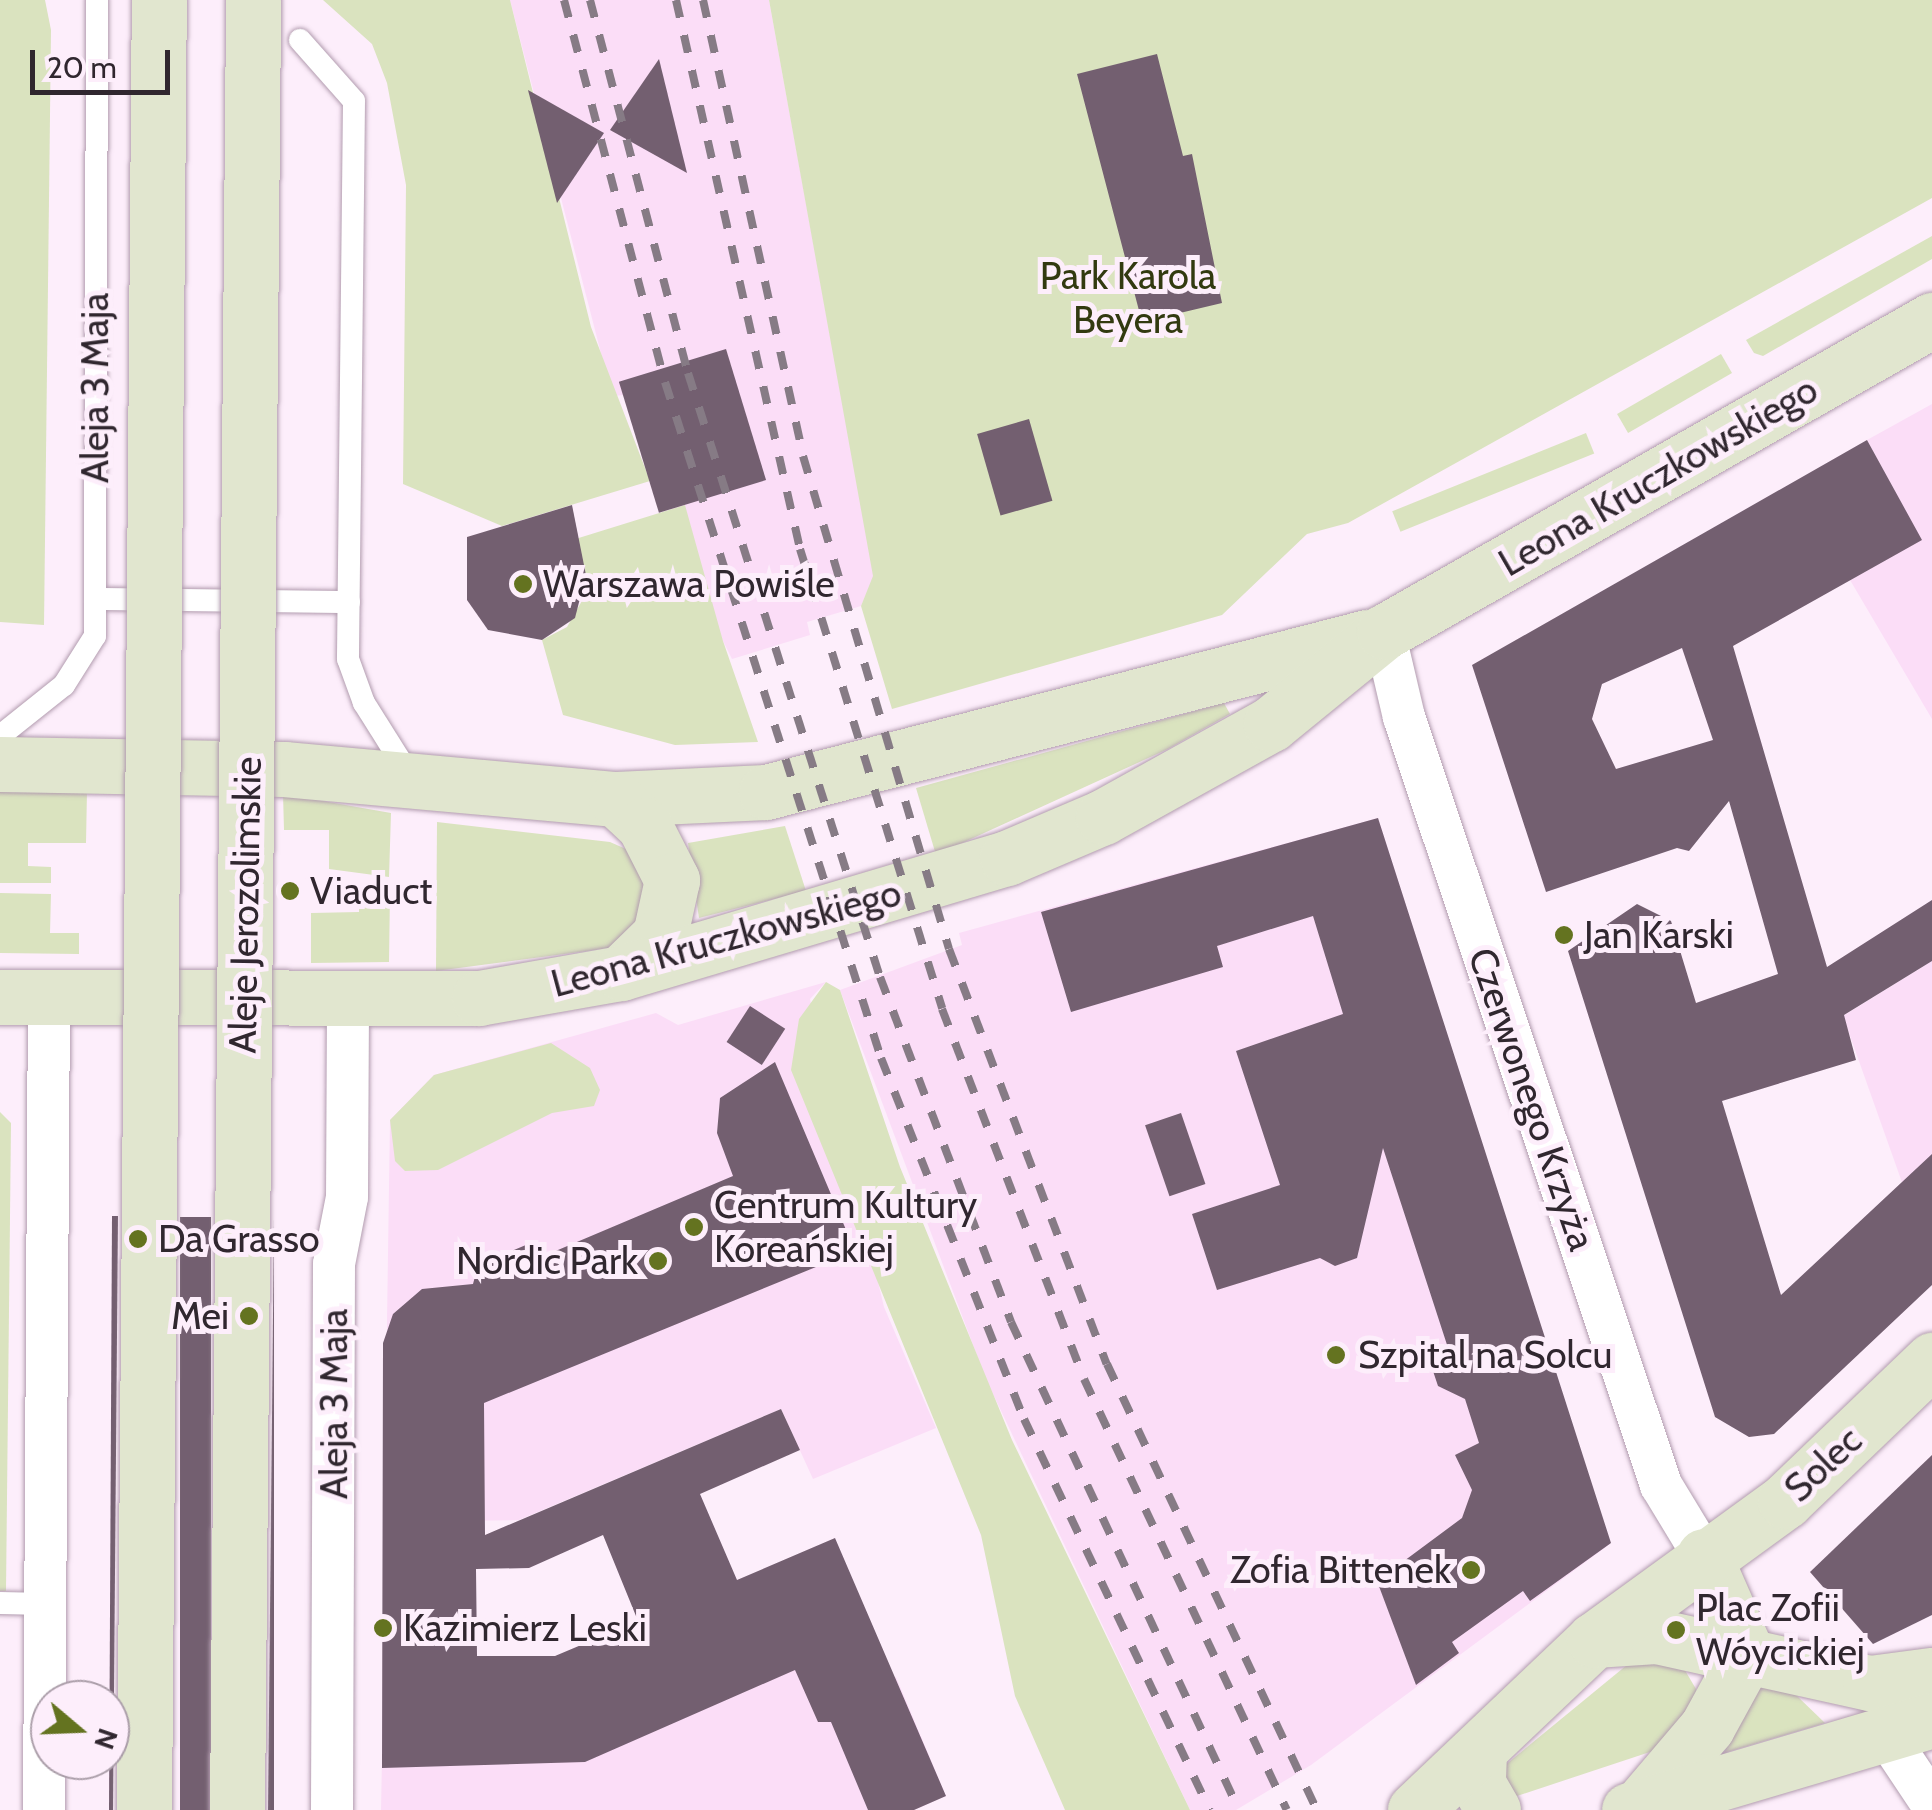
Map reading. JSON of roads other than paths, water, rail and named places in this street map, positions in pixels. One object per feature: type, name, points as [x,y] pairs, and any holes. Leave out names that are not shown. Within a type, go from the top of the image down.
[{"type":"street","points":[[144,1810],[159,0]]},
{"type":"street","name":"Aleje Jerozolimskie","points":[[236,1810],[253,0]]},
{"type":"street","name":"Leona Kruczkowskiego","points":[[24,997],[479,998],[620,973],[972,870],[1103,816],[1271,724],[1384,632],[1932,320]]},
{"type":"street","name":"Leona Kruczkowskiego","points":[[0,764],[412,778],[616,799],[766,792],[1384,632]]},
{"type":"street","name":"Czerwonego Krzyża","points":[[1384,632],[1410,734],[1661,1484],[1704,1556]]},
{"type":"street","points":[[616,799],[644,825],[672,880],[660,935],[620,973]]},
{"type":"street","points":[[24,997],[46,1604],[44,1810]]},
{"type":"street","name":"Aleja 3 Maja","points":[[332,1810],[334,1264],[347,1197],[348,1000]]},
{"type":"street","name":"Solec","points":[[1704,1556],[1785,1501],[1932,1360]]},
{"type":"street","points":[[1415,1810],[1594,1640],[1704,1556],[1763,1658],[1909,1728],[1932,1804]]},
{"type":"street","points":[[1594,1640],[1656,1636],[1870,1683],[1932,1675]]},
{"type":"street","points":[[1634,1808],[1699,1738],[1763,1658]]},
{"type":"street","points":[[1634,1808],[1909,1728]]},
{"type":"street","points":[[1479,1751],[1478,1784],[1493,1810]]},
{"type":"lane","name":"Aleja 3 Maja","points":[[0,736],[84,664],[94,636],[97,0]]},
{"type":"lane","points":[[300,40],[354,101],[348,659],[364,703],[412,778]]},
{"type":"lane","points":[[94,600],[349,602]]},
{"type":"lane","points":[[0,1603],[46,1604]]},
{"type":"railway","points":[[564,0],[665,382],[881,1058],[1024,1419],[1210,1810]]},
{"type":"railway","points":[[590,0],[688,373],[880,977],[1011,1322],[1239,1810]]},
{"type":"railway","points":[[676,0],[800,549],[942,1009],[1084,1379],[1287,1810]]},
{"type":"railway","points":[[703,0],[803,456],[949,949],[1107,1364],[1317,1810]]},
{"type":"place","name":"Warszawa Powiśle","points":[[523,584]]},
{"type":"place","name":"Viaduct","points":[[290,891]]},
{"type":"place","name":"Jan Karski","points":[[1564,935]]},
{"type":"place","name":"Centrum Kultury Koreańskiej","points":[[694,1227]]},
{"type":"place","name":"Da Grasso","points":[[138,1239]]},
{"type":"place","name":"Nordic Park","points":[[658,1261]]},
{"type":"place","name":"Mei","points":[[249,1316]]},
{"type":"place","name":"Szpital na Solcu","points":[[1336,1355]]},
{"type":"place","name":"Zofia Bittenek","points":[[1471,1570]]},
{"type":"place","name":"Kazimierz Leski","points":[[383,1628]]},
{"type":"place","name":"Plac Zofii Wóycickiej","points":[[1676,1630]]},
{"type":"park label","name":"Park Karola Beyera","points":[[1128,298]]}]
